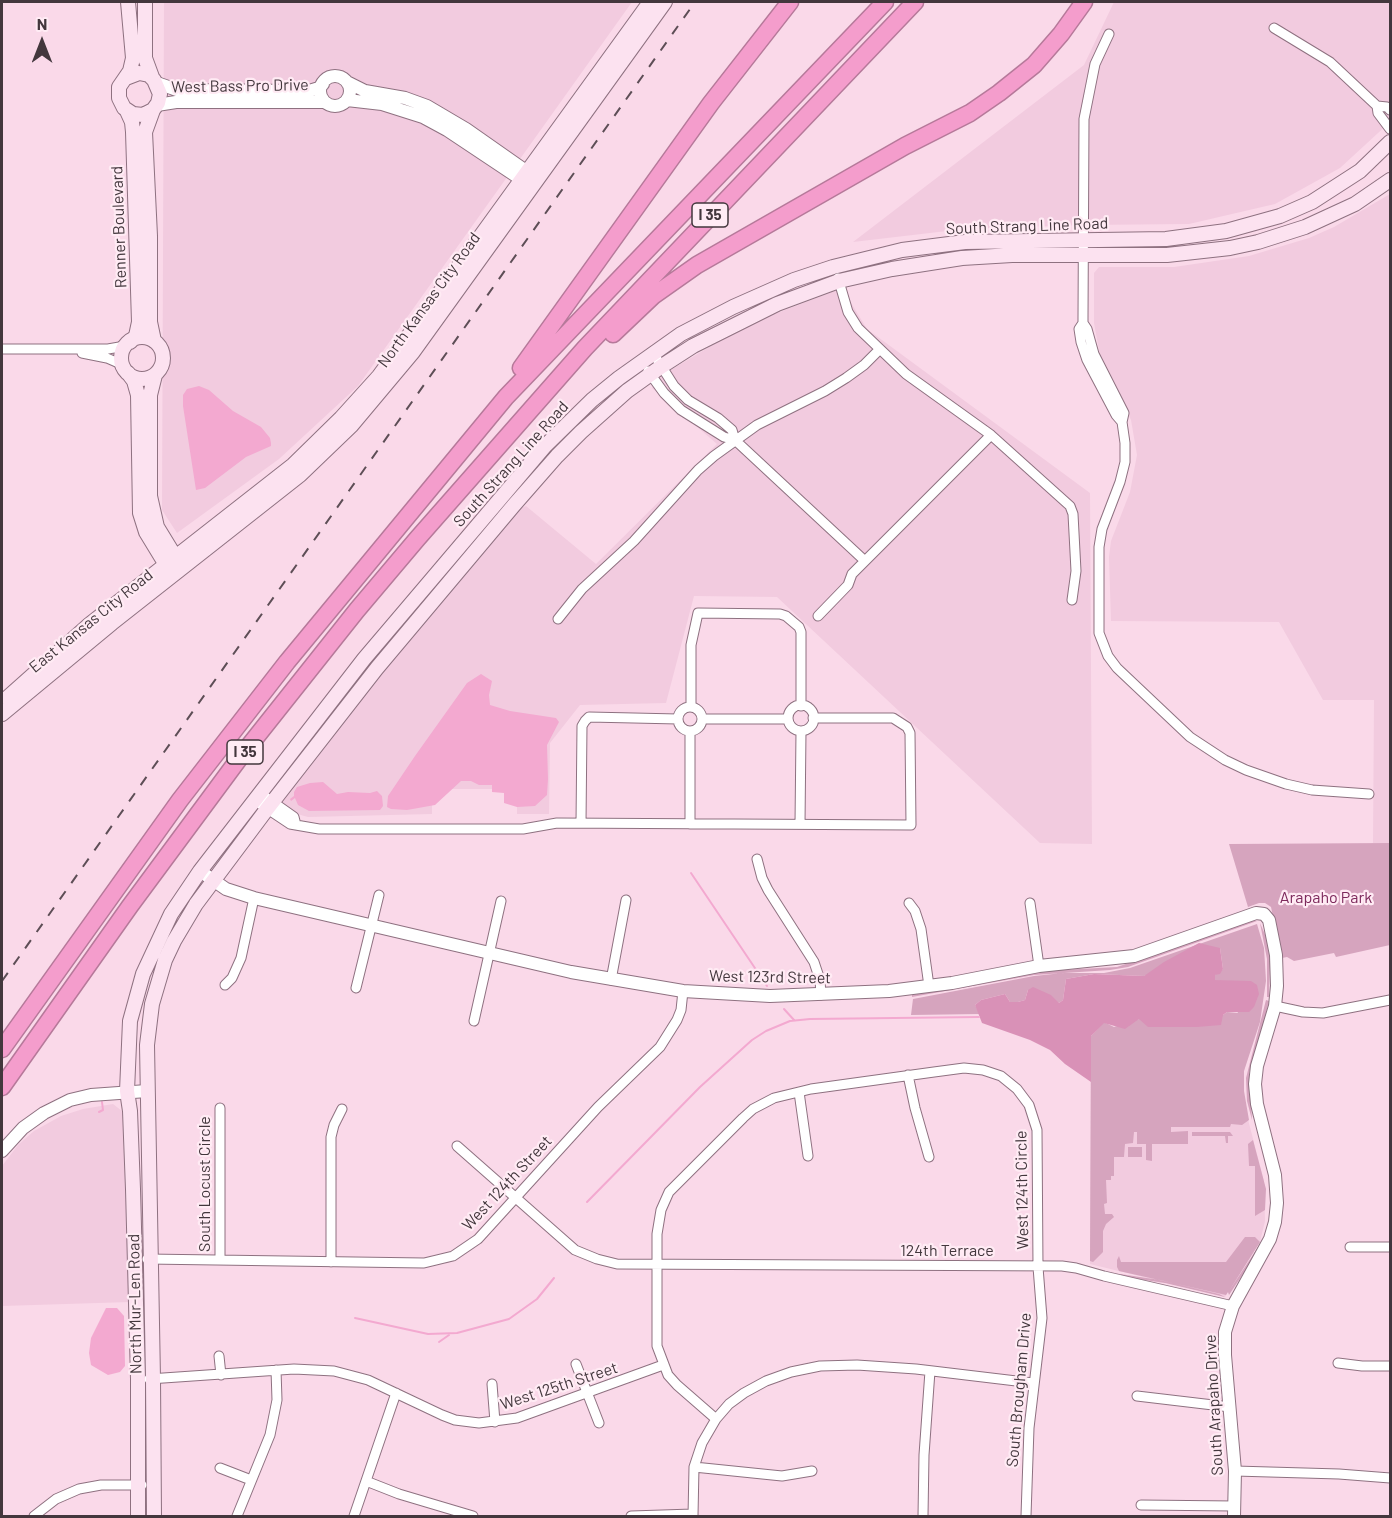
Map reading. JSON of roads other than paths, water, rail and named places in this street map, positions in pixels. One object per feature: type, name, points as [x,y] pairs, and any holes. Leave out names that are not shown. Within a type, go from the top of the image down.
[{"type":"highway","points":[[506,397],[510,383],[668,161],[790,2]]},
{"type":"highway","name":"I 35","points":[[2,1049],[194,782],[336,602],[506,397],[885,2]]},
{"type":"highway","name":"I 35","points":[[2,1087],[130,906],[241,756],[357,610],[508,432],[653,274],[915,2]]},
{"type":"highway","points":[[508,432],[523,428],[631,315],[675,280],[722,249],[905,146],[970,113],[999,93],[1034,65],[1061,34],[1084,2]]},
{"type":"main road","points":[[128,2],[133,57],[126,78],[119,87],[118,95],[127,111],[140,115],[155,108],[160,94],[145,57],[145,2]]},
{"type":"main road","name":"North Kansas City Road","points":[[530,180],[650,2]]},
{"type":"main road","name":"North Kansas City Road","points":[[174,567],[292,465],[379,376],[664,2]]},
{"type":"main road","points":[[126,78],[139,73],[154,80]]},
{"type":"main road","name":"Renner Boulevard","points":[[154,341],[150,322],[146,125],[155,108]]},
{"type":"main road","name":"Renner Boulevard","points":[[127,111],[133,132],[139,322],[136,336],[127,344]]},
{"type":"main road","name":"South Strang Line Road","points":[[127,1091],[130,1021],[140,982],[161,932],[183,894],[364,658],[545,446],[592,400],[648,357],[681,334],[751,298],[794,280],[834,267],[902,250],[965,242],[1166,239],[1193,237],[1251,225],[1312,202],[1360,171],[1390,142]]},
{"type":"main road","name":"South Strang Line Road","points":[[147,1090],[148,1024],[158,982],[174,941],[212,880],[376,668],[514,505],[580,432],[656,370],[693,346],[746,318],[839,281],[950,259],[1012,255],[1167,255],[1204,252],[1258,242],[1305,227],[1355,204],[1390,180]]},
{"type":"main road","points":[[142,337],[154,341],[159,346],[163,358],[162,365],[155,375],[150,395],[150,496],[157,527],[174,567],[146,532],[140,513],[138,395],[134,381],[125,369],[122,352],[127,344],[142,337]]},
{"type":"main road","points":[[125,369],[132,377],[144,379],[155,375]]},
{"type":"main road","name":"East Kansas City Road","points":[[2,703],[90,624],[174,567]]},
{"type":"main road","name":"East Kansas City Road","points":[[2,714],[112,623],[174,567]]},
{"type":"main road","name":"North Mur-Len Road","points":[[147,1090],[154,1516]]},
{"type":"main road","name":"North Mur-Len Road","points":[[127,1091],[131,1133],[135,1259],[138,1516]]},
{"type":"street","points":[[1274,28],[1330,62],[1377,106],[1387,107],[1390,110]]},
{"type":"street","points":[[1109,34],[1095,64],[1085,112],[1083,323],[1079,329],[1087,360],[1122,422],[1125,443],[1125,462],[1102,529],[1099,547],[1099,633],[1108,656],[1117,668],[1190,737],[1225,760],[1286,784],[1312,789],[1369,794]]},
{"type":"street","points":[[347,82],[350,91],[347,100],[338,106],[324,102],[321,93],[322,84],[334,77],[347,82],[364,91],[405,98],[427,106],[466,129],[530,180]]},
{"type":"street","name":"West Bass Pro Drive","points":[[154,80],[177,90],[309,91],[319,88],[322,84]]},
{"type":"street","points":[[347,100],[382,104],[423,117],[530,180]]},
{"type":"street","name":"West Bass Pro Drive","points":[[155,108],[176,102],[324,102]]},
{"type":"street","points":[[1377,106],[1378,113],[1390,129]]},
{"type":"street","points":[[834,267],[848,312],[858,328],[906,374],[991,435],[1070,506],[1073,514],[1076,571],[1072,600]]},
{"type":"street","points":[[2,349],[114,349],[127,344]]},
{"type":"street","points":[[558,619],[582,589],[634,541],[698,470],[757,425],[846,378],[880,349]]},
{"type":"street","points":[[62,350],[106,358],[125,369]]},
{"type":"street","points":[[648,357],[656,370],[664,393],[681,410],[724,437],[735,440],[865,561]]},
{"type":"street","points":[[648,357],[656,370],[688,400],[718,418],[732,430],[735,440]]},
{"type":"street","points":[[818,616],[848,585],[852,574],[991,435]]},
{"type":"street","points":[[691,706],[691,645],[698,613],[786,616],[799,627],[801,632],[801,706]]},
{"type":"street","points":[[691,706],[701,712],[703,719],[699,728],[690,731],[680,726],[678,719],[680,711],[691,706]]},
{"type":"street","points":[[801,706],[810,710],[813,718],[811,725],[801,731],[790,726],[788,719],[792,709],[801,706]]},
{"type":"street","points":[[581,823],[582,726],[585,720],[590,717],[678,719]]},
{"type":"street","points":[[257,796],[290,824],[319,830],[523,829],[557,823],[911,825],[910,733],[907,727],[893,718],[813,718]]},
{"type":"street","points":[[703,719],[788,719]]},
{"type":"street","points":[[690,731],[690,824]]},
{"type":"street","points":[[800,824],[801,731]]},
{"type":"street","points":[[757,859],[768,890],[814,962],[820,980],[821,995]]},
{"type":"street","name":"West 123rd Street","points":[[200,871],[226,889],[254,898],[611,980],[683,991],[770,996],[889,991],[1039,966],[1134,956],[1256,913],[1264,914]]},
{"type":"street","points":[[356,988],[379,895]]},
{"type":"street","points":[[225,985],[232,978],[241,958],[254,898]]},
{"type":"street","points":[[611,980],[626,900]]},
{"type":"street","points":[[474,1021],[501,901]]},
{"type":"street","points":[[909,903],[915,911],[921,929],[929,986]]},
{"type":"street","points":[[1030,903],[1039,966]]},
{"type":"street","name":"South Arapaho Drive","points":[[1234,1511],[1235,1471],[1225,1332],[1233,1306],[1266,1247],[1275,1222],[1276,1203],[1275,1174],[1257,1104],[1255,1084],[1257,1066],[1275,1006],[1276,955],[1269,920],[1264,914]]},
{"type":"street","name":"West 124th Street","points":[[135,1259],[424,1263],[444,1260],[470,1246],[598,1107],[660,1047],[677,1020],[681,1010],[683,991]]},
{"type":"street","points":[[1275,1006],[1303,1012],[1323,1013],[1390,1000]]},
{"type":"street","name":"West 124th Circle","points":[[663,1365],[656,1338],[656,1264],[658,1219],[664,1201],[675,1185],[753,1109],[774,1098],[799,1092],[964,1068],[983,1070],[1008,1081],[1024,1097],[1037,1130],[1038,1267]]},
{"type":"street","points":[[908,1075],[929,1157]]},
{"type":"street","points":[[2,1151],[23,1128],[56,1106],[91,1095],[147,1090]]},
{"type":"street","points":[[799,1092],[808,1156]]},
{"type":"street","name":"South Locust Circle","points":[[220,1108],[220,1260]]},
{"type":"street","points":[[331,1262],[331,1137],[342,1109]]},
{"type":"street","name":"124th Terrace","points":[[458,1146],[562,1240],[586,1255],[617,1264],[1076,1268],[1233,1306]]},
{"type":"street","points":[[1350,1247],[1390,1247]]},
{"type":"street","name":"South Brougham Drive","points":[[1026,1516],[1027,1453],[1033,1383],[1041,1329],[1038,1267]]},
{"type":"street","points":[[219,1356],[221,1375]]},
{"type":"street","points":[[1338,1363],[1390,1366]]},
{"type":"street","points":[[576,1364],[599,1424]]},
{"type":"street","points":[[663,1365],[676,1385],[716,1419]]},
{"type":"street","name":"West 125th Street","points":[[138,1379],[276,1370],[334,1371],[368,1380],[455,1420],[479,1423],[518,1418],[663,1365]]},
{"type":"street","points":[[631,1516],[693,1515],[694,1467],[702,1443],[716,1419],[744,1393],[768,1380],[791,1372],[820,1366],[885,1366],[1033,1383]]},
{"type":"street","points":[[237,1516],[273,1423],[277,1400],[276,1370]]},
{"type":"street","points":[[923,1516],[924,1455],[930,1371]]},
{"type":"street","points":[[492,1384],[495,1422]]},
{"type":"street","points":[[354,1516],[396,1393]]},
{"type":"street","points":[[1137,1396],[1230,1407]]},
{"type":"street","points":[[694,1467],[782,1476],[812,1471]]},
{"type":"street","points":[[220,1468],[251,1480]]},
{"type":"street","points":[[1235,1471],[1390,1478]]},
{"type":"street","points":[[366,1481],[399,1494],[473,1516]]},
{"type":"street","points":[[34,1516],[56,1499],[80,1489],[101,1485],[154,1485]]},
{"type":"street","points":[[1141,1505],[1234,1511]]},
{"type":"waterway","points":[[691,873],[767,986]]},
{"type":"waterway","points":[[784,1009],[794,1020]]},
{"type":"waterway","points":[[587,1202],[700,1087],[752,1040],[766,1031],[790,1021],[810,1019],[979,1017]]},
{"type":"waterway","points":[[99,1112],[103,1110],[102,1102]]},
{"type":"waterway","points":[[355,1318],[428,1334],[457,1333],[509,1319],[537,1299],[554,1278]]},
{"type":"waterway","points":[[439,1342],[449,1335]]},
{"type":"railway","points":[[2,981],[695,2]]},
{"type":"park label","name":"Arapaho Park","points":[[1326,898]]}]
